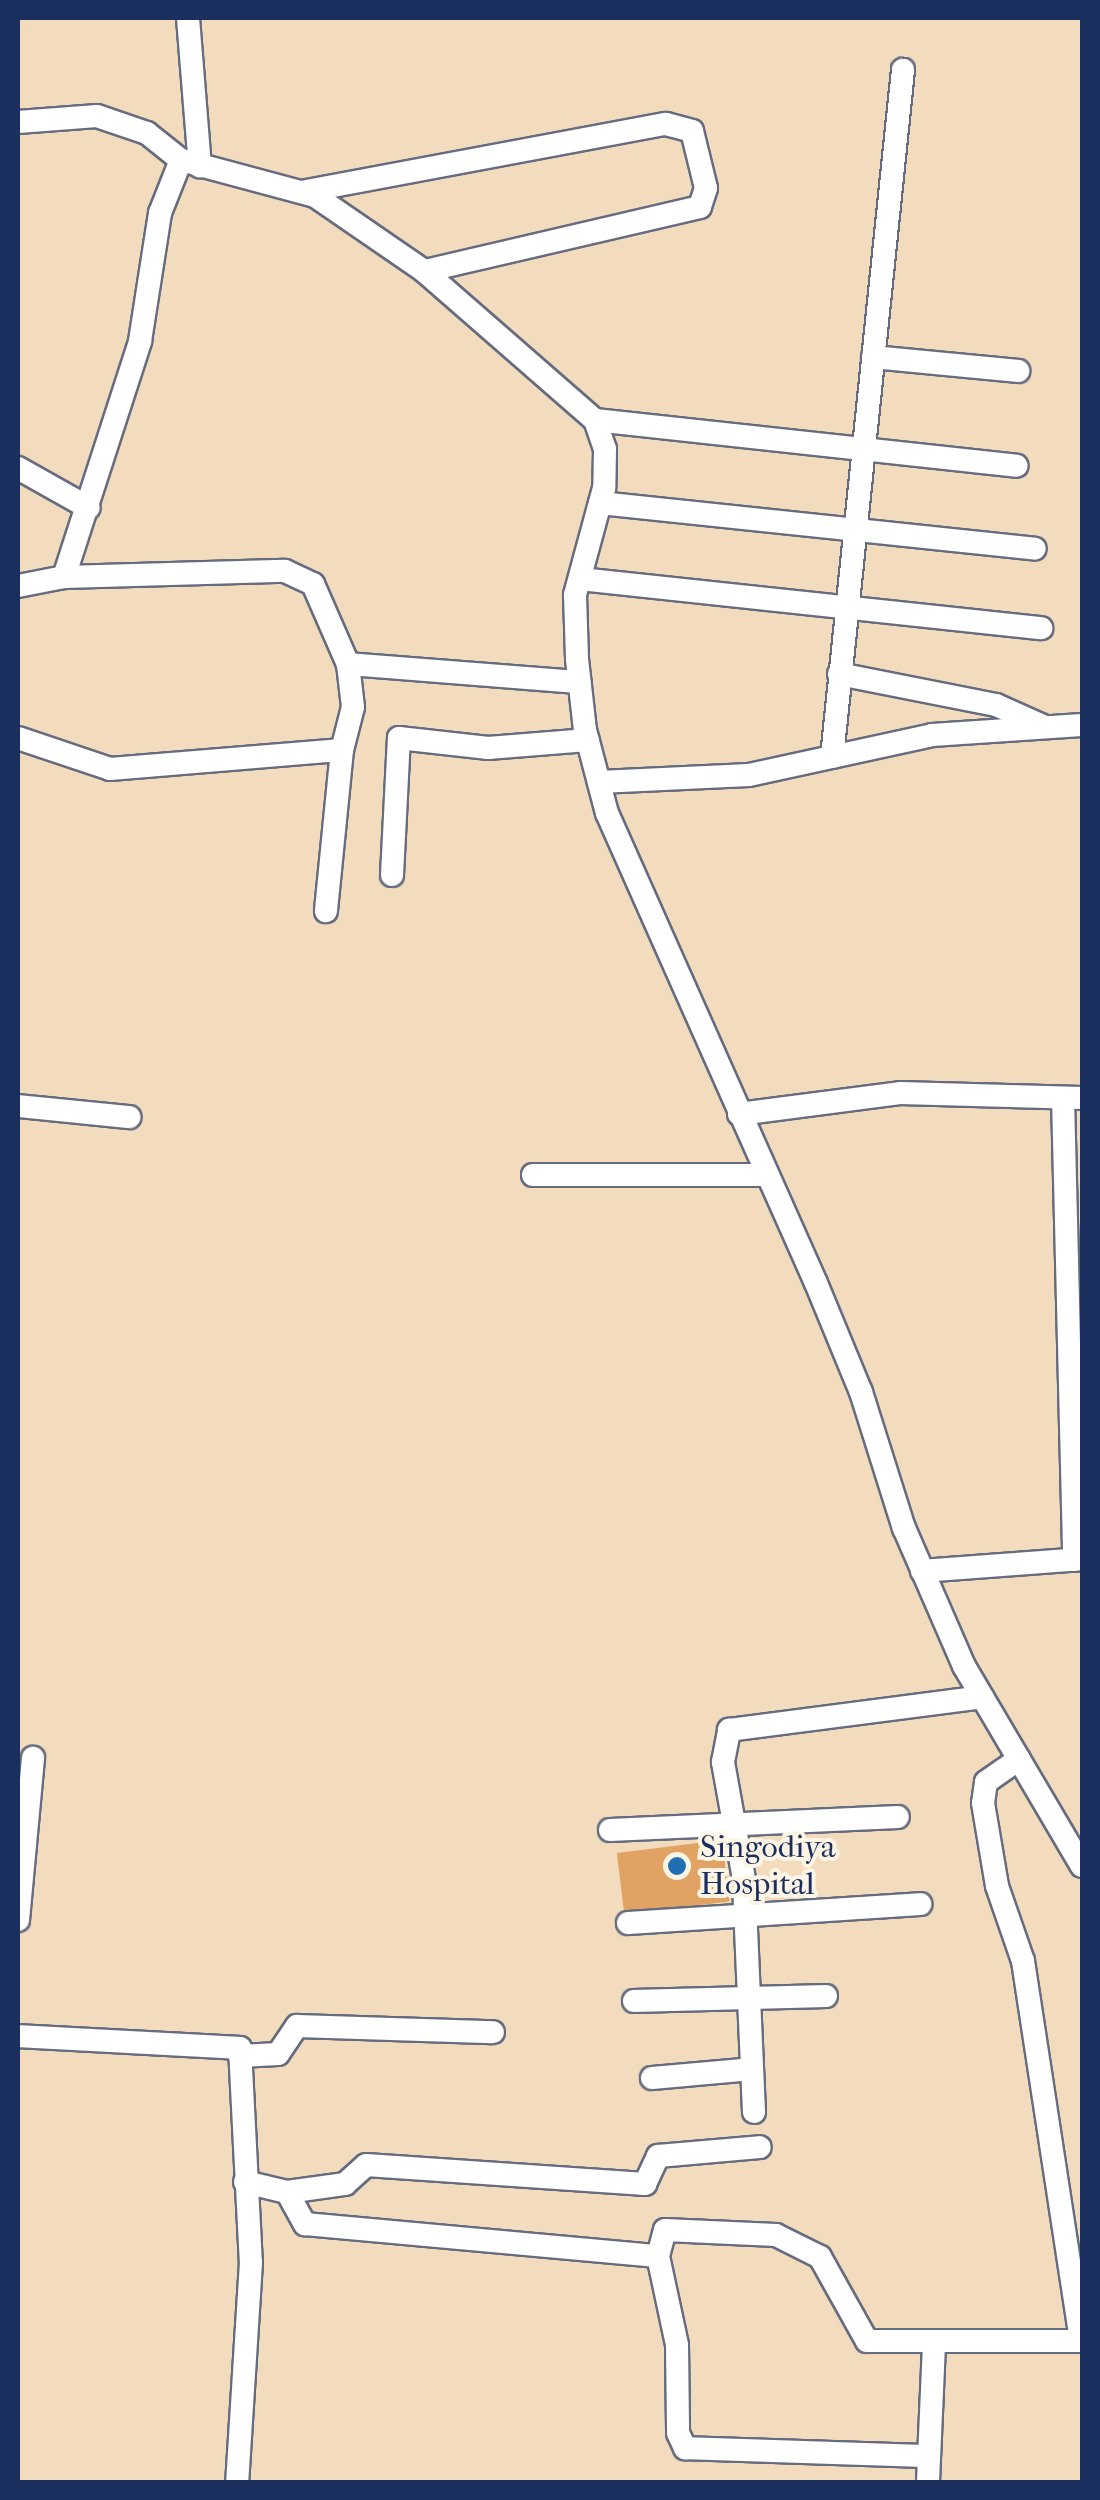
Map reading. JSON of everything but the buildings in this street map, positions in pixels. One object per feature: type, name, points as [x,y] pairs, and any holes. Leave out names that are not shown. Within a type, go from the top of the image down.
[{"type":"street","points":[[64,576],[140,341],[160,213],[190,164],[188,18]]},
{"type":"street","points":[[832,757],[902,70]]},
{"type":"street","points":[[18,122],[97,116],[147,133],[190,164],[301,192],[424,272],[595,420],[605,449],[600,503],[580,579],[579,682],[599,782],[644,902],[860,1392],[879,1462],[922,1570],[982,1697],[1082,1866]]},
{"type":"street","points":[[301,192],[666,124],[692,130],[706,188],[700,207],[424,272]]},
{"type":"street","points":[[872,357],[1018,372]]},
{"type":"street","points":[[595,420],[864,444],[1016,466]]},
{"type":"street","points":[[18,468],[89,508]]},
{"type":"street","points":[[600,503],[854,534],[1036,549]]},
{"type":"street","points":[[20,582],[64,576],[298,572],[313,584],[348,664],[354,707],[342,750],[326,910]]},
{"type":"street","points":[[580,579],[1041,628]]},
{"type":"street","points":[[348,664],[579,682]]},
{"type":"street","points":[[839,674],[996,704],[1043,726]]},
{"type":"street","points":[[599,782],[749,776],[932,735],[1082,725]]},
{"type":"street","points":[[18,738],[110,769],[342,750]]},
{"type":"street","points":[[392,875],[399,738],[488,748],[588,740]]},
{"type":"street","points":[[739,1114],[900,1093],[1073,1098],[1078,1560],[922,1570]]},
{"type":"street","points":[[18,1106],[128,1117]]},
{"type":"street","points":[[533,1175],[766,1175]]},
{"type":"street","points":[[754,2112],[746,1920],[722,1748],[737,1726],[982,1697]]},
{"type":"street","points":[[18,1920],[33,1758]]},
{"type":"street","points":[[929,2456],[685,2448],[678,2433],[677,2344],[658,2256],[664,2230],[776,2235],[820,2257],[832,2270],[862,2337],[934,2342],[1082,2341],[1023,1961],[998,1886],[984,1803],[986,1782],[1018,1759]]},
{"type":"street","points":[[610,1830],[736,1828],[898,1818]]},
{"type":"street","points":[[628,1923],[746,1920],[920,1904]]},
{"type":"street","points":[[634,2001],[826,1996]]},
{"type":"street","points":[[240,2056],[278,2054],[297,2026],[494,2032]]},
{"type":"street","points":[[18,2036],[240,2048],[250,2262],[237,2482]]},
{"type":"street","points":[[652,2078],[752,2069]]},
{"type":"street","points":[[246,2182],[287,2192],[345,2184],[366,2165],[646,2184],[658,2156],[760,2147]]},
{"type":"street","points":[[287,2192],[306,2224],[658,2256]]},
{"type":"street","points":[[928,2482],[934,2342]]},
{"type":"place","name":"Singodiya Hospital","points":[[677,1866]]}]
